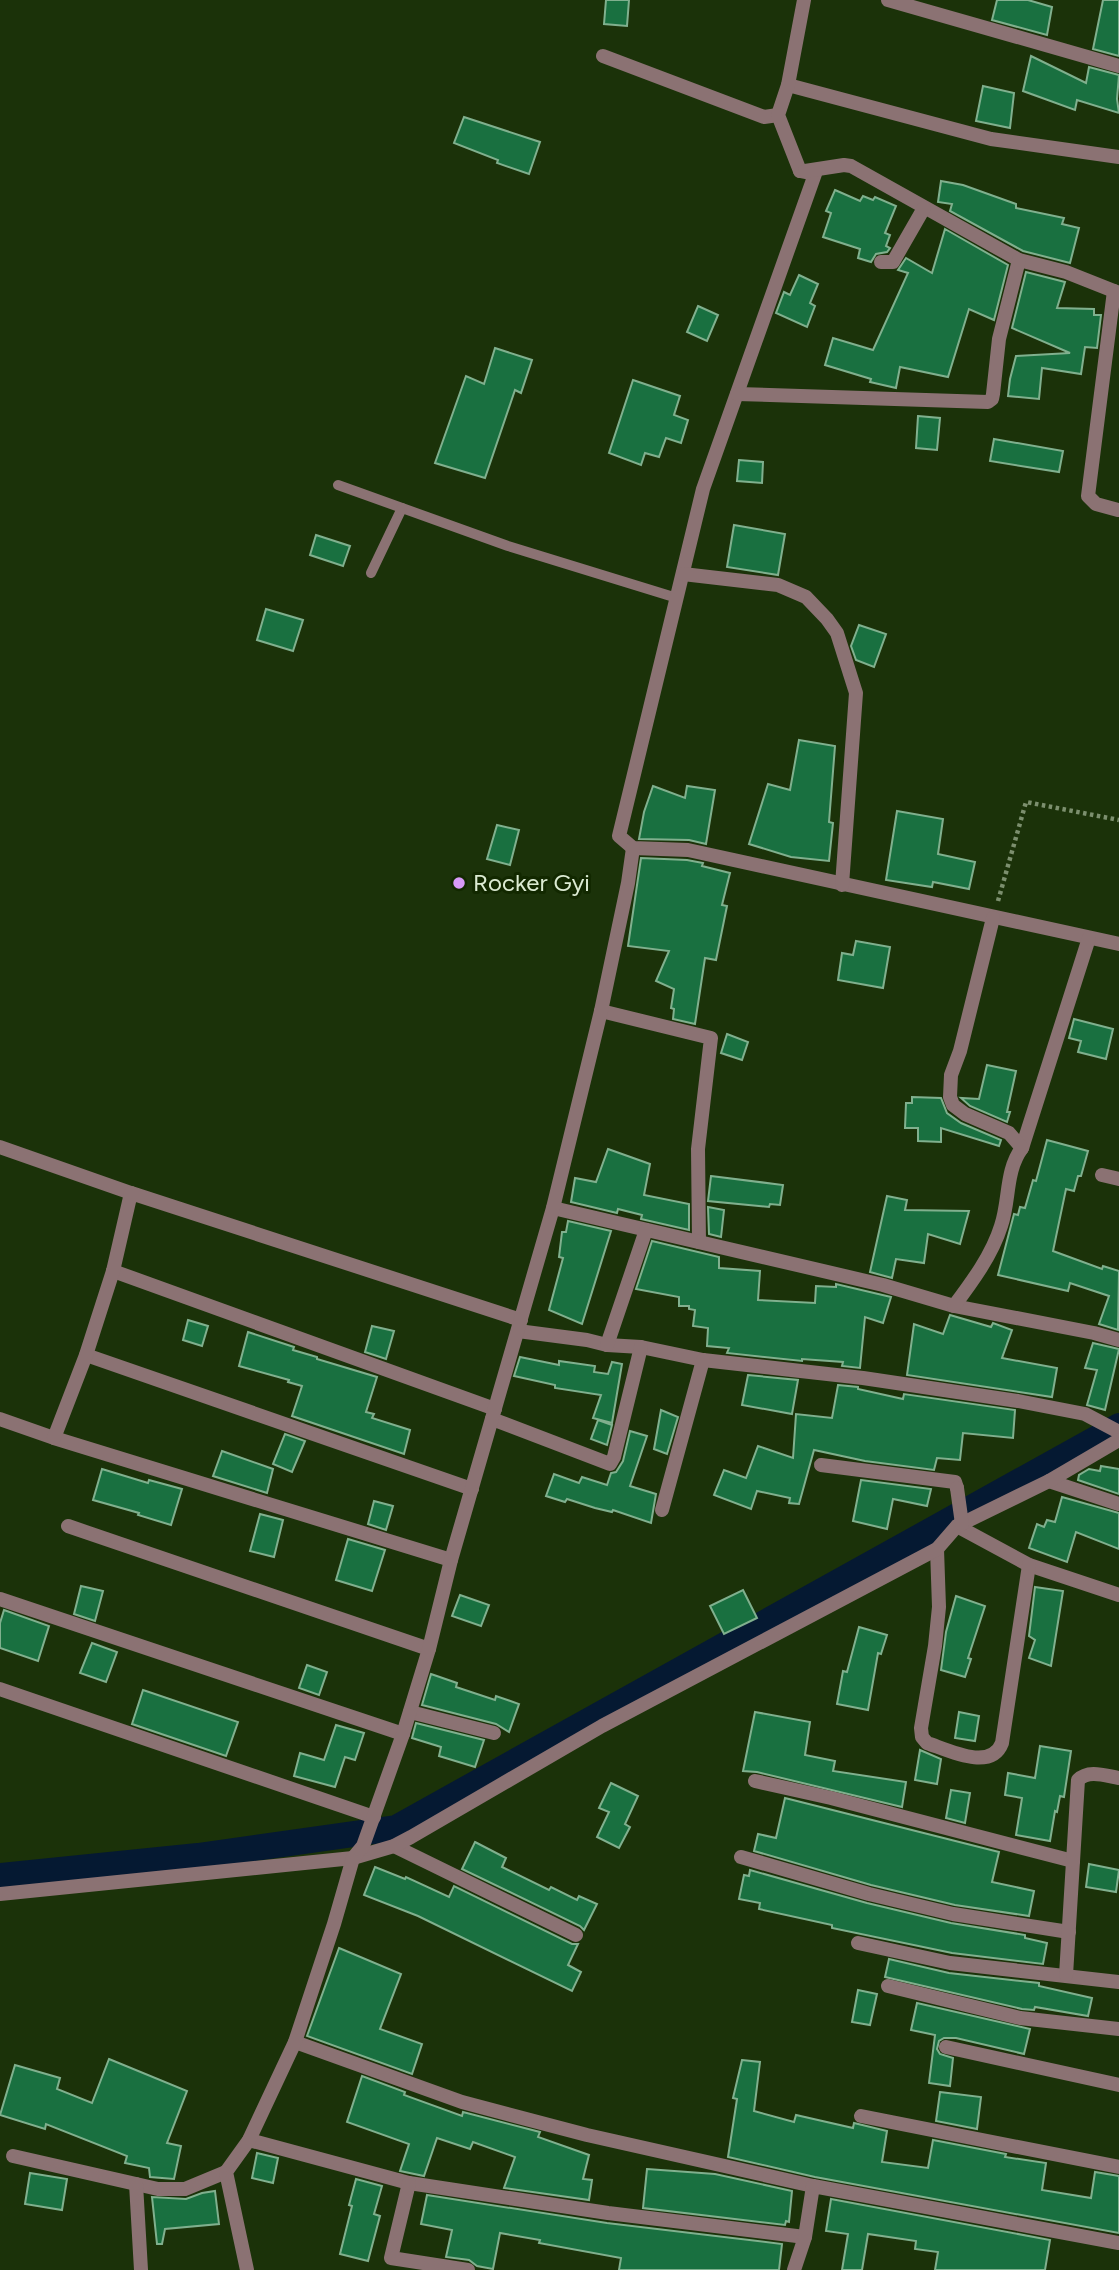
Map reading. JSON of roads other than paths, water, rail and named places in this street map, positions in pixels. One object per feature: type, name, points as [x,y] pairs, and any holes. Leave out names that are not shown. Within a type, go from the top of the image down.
[{"type":"street","points":[[800,171],[778,115],[791,85],[804,0]]},
{"type":"street","points":[[888,0],[1119,66]]},
{"type":"street","points":[[603,56],[764,117],[778,115]]},
{"type":"street","points":[[791,85],[990,139],[1119,157]]},
{"type":"street","points":[[800,171],[844,165],[874,177],[924,208],[1020,260],[1066,272],[1116,292],[1088,496],[1096,504],[1118,510]]},
{"type":"street","points":[[800,171],[815,174],[740,394],[703,489],[687,574],[677,598],[619,836],[632,847],[688,850],[1119,944]]},
{"type":"street","points":[[881,262],[893,262],[924,208]]},
{"type":"street","points":[[740,394],[988,402],[993,394],[999,339],[1020,260]]},
{"type":"street","points":[[687,574],[778,585],[806,597],[837,633],[856,693],[842,885]]},
{"type":"street","points":[[13,2156],[158,2189],[185,2189],[226,2172],[249,2140],[295,2042],[353,1858],[363,1846],[373,1819],[429,1649],[553,1208],[601,1011],[628,883],[632,847]]},
{"type":"street","points":[[993,918],[960,1051],[951,1075],[950,1097],[953,1105],[965,1114],[1009,1133],[1022,1147]]},
{"type":"street","points":[[954,1306],[977,1274],[1001,1226],[1009,1175],[1022,1147],[1089,938]]},
{"type":"street","points":[[601,1011],[711,1038],[698,1149],[699,1242]]},
{"type":"street","points":[[0,1147],[520,1326],[607,1345],[641,1347],[703,1360],[863,1378],[1017,1401],[1084,1414],[1119,1432]]},
{"type":"street","points":[[1102,1175],[1119,1179]]},
{"type":"street","points":[[54,1438],[86,1355],[113,1271],[131,1193]]},
{"type":"street","points":[[553,1208],[883,1285],[954,1306],[1119,1340]]},
{"type":"street","points":[[607,1345],[646,1230]]},
{"type":"street","points":[[113,1271],[493,1414],[610,1464],[641,1347]]},
{"type":"street","points":[[86,1355],[472,1489]]},
{"type":"street","points":[[662,1510],[703,1360]]},
{"type":"street","points":[[0,1419],[452,1560]]},
{"type":"street","points":[[0,1894],[353,1858],[394,1846],[602,1726],[937,1549],[960,1525],[1049,1481],[1119,1440]]},
{"type":"street","points":[[821,1465],[955,1482],[960,1525]]},
{"type":"street","points":[[1049,1481],[1119,1504]]},
{"type":"street","points":[[960,1525],[1029,1565],[1119,1595]]},
{"type":"street","points":[[68,1526],[429,1649]]},
{"type":"street","points":[[937,1549],[939,1607],[922,1719],[922,1737],[936,1746],[982,1759],[999,1752],[1002,1743],[1029,1565]]},
{"type":"street","points":[[0,1599],[403,1734]]},
{"type":"street","points":[[0,1689],[373,1819]]},
{"type":"street","points":[[410,1712],[494,1732]]},
{"type":"street","points":[[1066,1975],[1078,1780],[1082,1775],[1090,1773],[1119,1777]]},
{"type":"street","points":[[755,1781],[1073,1861]]},
{"type":"street","points":[[394,1846],[576,1935]]},
{"type":"street","points":[[741,1857],[869,1894],[929,1908],[1069,1932]]},
{"type":"street","points":[[858,1943],[950,1963],[1119,1982]]},
{"type":"street","points":[[888,1986],[1020,2018],[1119,2029]]},
{"type":"street","points":[[295,2042],[462,2102],[587,2134],[813,2186],[1119,2243]]},
{"type":"street","points":[[946,2047],[1119,2085]]},
{"type":"street","points":[[861,2116],[1119,2167]]},
{"type":"street","points":[[249,2140],[409,2183],[608,2213],[805,2237]]},
{"type":"street","points":[[226,2172],[247,2270]]},
{"type":"street","points":[[135,2183],[141,2270]]},
{"type":"street","points":[[409,2183],[388,2264],[468,2270]]},
{"type":"street","points":[[794,2270],[805,2237],[813,2186]]},
{"type":"lane","points":[[338,485],[508,546],[677,598]]},
{"type":"lane","points":[[371,573],[402,508]]},
{"type":"waterway","points":[[0,1876],[198,1856],[396,1828],[1119,1426]]},
{"type":"place","name":"Rocker Gyi","points":[[459,883]]}]
